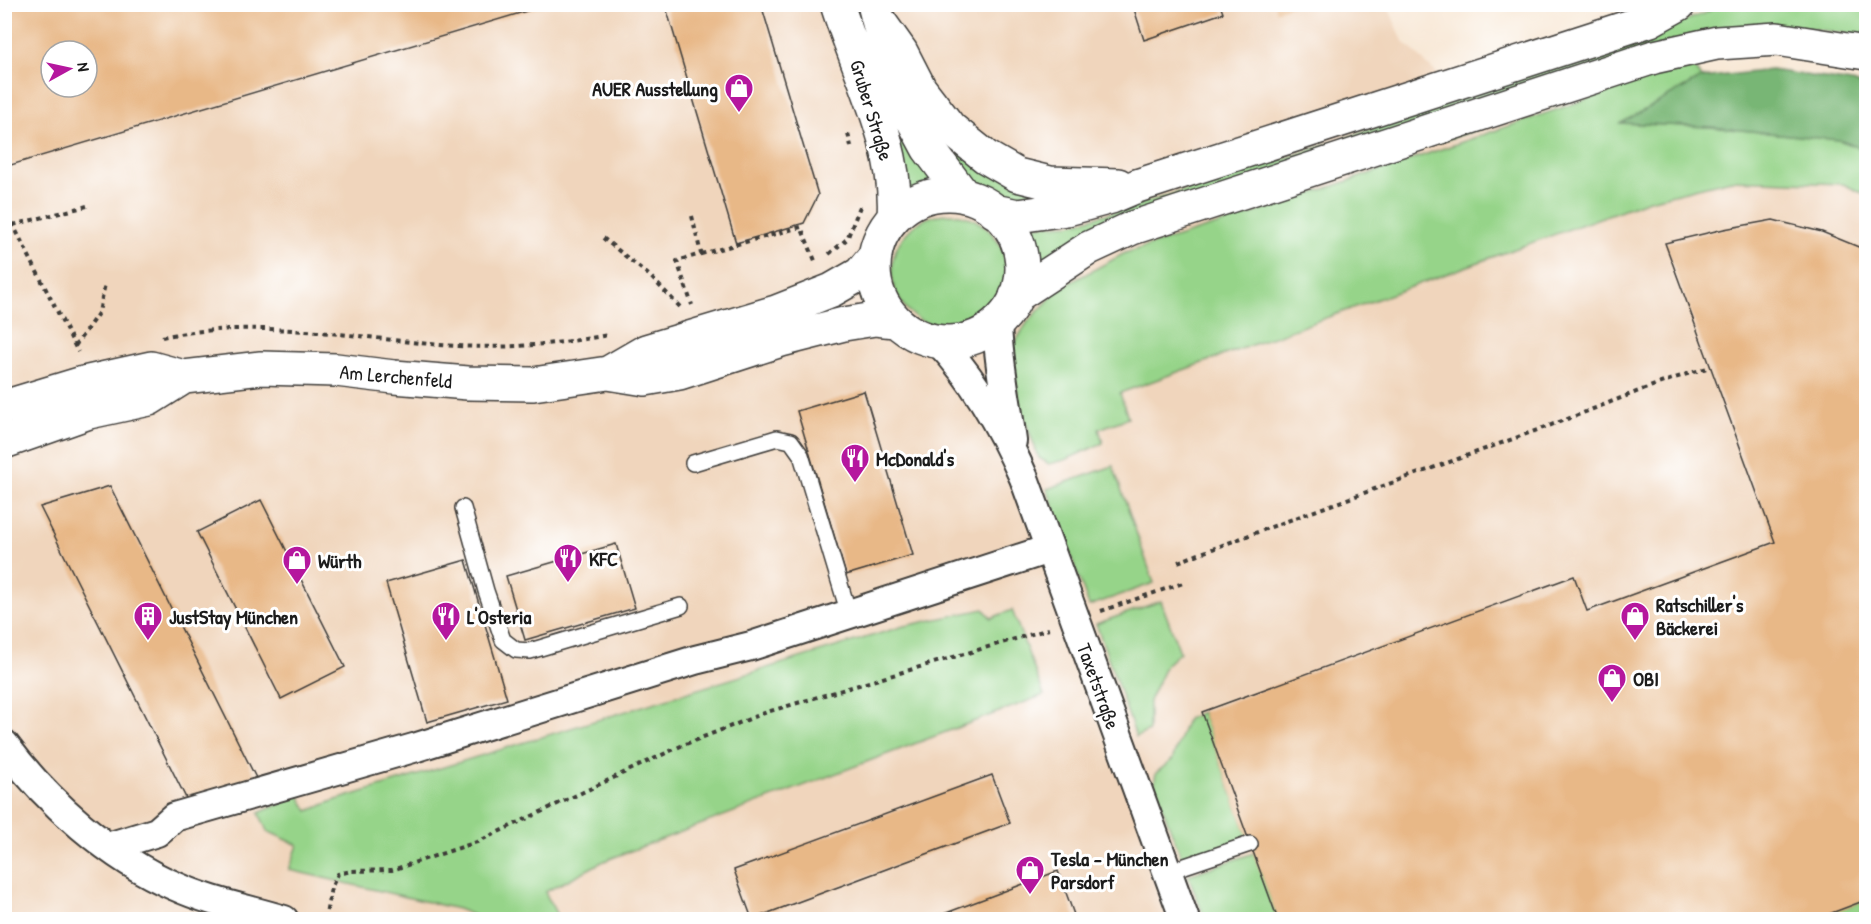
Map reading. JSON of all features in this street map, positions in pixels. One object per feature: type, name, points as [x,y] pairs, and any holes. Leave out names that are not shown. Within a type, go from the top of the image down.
[{"type":"main road","name":"Gruber Straße","points":[[837,4],[882,131],[896,194],[894,217]]},
{"type":"main road","points":[[994,211],[1018,216],[1067,209],[1111,197],[1137,186],[1650,20],[1679,4]]},
{"type":"main road","name":"Gruber Straße","points":[[877,13],[896,88],[928,148],[964,196]]},
{"type":"main road","points":[[877,13],[920,89],[950,128],[986,158],[1017,175],[1050,183],[1137,186]]},
{"type":"main road","points":[[1016,296],[1089,248],[1132,228],[1654,57],[1717,43],[1777,39],[1866,53]]},
{"type":"main road","name":"Am Lerchenfeld","points":[[939,194],[964,196],[975,199],[1004,220],[1018,244],[1022,270],[1016,296],[997,324],[975,337],[939,342],[915,335],[896,321],[887,310],[877,291],[875,256],[885,228],[903,208],[939,194]]},
{"type":"main road","name":"Am Lerchenfeld","points":[[608,373],[646,351],[776,312],[827,292],[860,274],[875,256]]},
{"type":"main road","name":"Am Lerchenfeld","points":[[4,407],[83,383],[151,368],[184,377],[261,368],[336,370],[457,382],[533,384],[608,373],[645,380],[679,373],[781,340],[844,324],[875,320],[896,321]]},
{"type":"main road","name":"Am Lerchenfeld","points":[[4,442],[89,412],[149,399],[184,377]]},
{"type":"street","name":"Taxetstraße","points":[[997,324],[998,348],[1013,452]]},
{"type":"street","name":"Taxetstraße","points":[[939,342],[960,364],[1013,452],[1185,920]]},
{"type":"street","points":[[108,847],[157,832],[174,817],[417,747],[849,614],[1049,549]]},
{"type":"street","points":[[4,744],[22,768],[66,812],[108,847],[173,886],[215,901],[284,920]]},
{"type":"lane","points":[[693,463],[777,438],[791,441],[801,456],[849,614]]},
{"type":"lane","points":[[463,508],[486,591],[503,640],[516,650],[530,651],[681,606]]},
{"type":"lane","points":[[1167,872],[1250,844]]},
{"type":"path","points":[[846,129],[855,160]]},
{"type":"path","points":[[805,268],[817,264],[847,239],[863,197]]},
{"type":"path","points":[[13,225],[87,206]]},
{"type":"path","points":[[4,207],[80,356]]},
{"type":"path","points":[[692,216],[701,254]]},
{"type":"path","points":[[603,238],[670,294],[687,314],[693,306],[677,261],[801,227],[817,264]]},
{"type":"path","points":[[75,346],[99,312],[105,284]]},
{"type":"path","points":[[157,338],[177,334],[271,329],[333,332],[430,344],[480,347],[530,346],[609,335]]},
{"type":"path","points":[[1178,562],[1682,375],[1711,367]]},
{"type":"path","points":[[325,920],[332,888],[338,874],[351,871],[393,870],[477,842],[683,744],[766,712],[1031,635],[1186,582]]},
{"type":"shaded area","points":[[5,5],[1387,5],[1403,41],[1462,98],[1557,121],[1866,150],[1866,919],[5,920]]},
{"type":"green space","points":[[848,5],[859,5],[940,183],[920,188],[907,195]]},
{"type":"green space","points":[[1718,5],[1866,5],[1866,36],[1798,27],[1036,272],[1033,248],[1022,226],[1071,224],[1268,164],[1664,29],[1707,12]]},
{"type":"green space","points":[[1692,63],[1701,78],[1622,123],[1711,127],[1839,140],[1866,150],[1866,195],[1843,184],[1731,180],[1649,200],[1120,393],[1128,418],[1099,429],[1103,443],[1065,460],[1049,464],[1039,458],[1019,404],[1011,349],[1027,323],[1060,288],[1125,253],[1249,215]]},
{"type":"green space","points":[[1771,70],[1852,82],[1866,87],[1866,150],[1839,140],[1711,127],[1621,123],[1701,78]]},
{"type":"green space","points":[[926,115],[1045,197],[1044,201],[1002,200],[976,187],[956,165]]},
{"type":"green space","points":[[949,214],[971,219],[989,231],[1001,249],[1006,271],[1001,293],[989,311],[971,323],[949,328],[927,323],[909,311],[897,293],[892,271],[897,249],[909,231],[927,219]]},
{"type":"green space","points":[[1113,466],[1154,583],[1089,606],[1047,489]]},
{"type":"green space","points":[[1161,601],[1180,652],[1166,665],[1149,701],[1149,731],[1136,737],[1096,624]]},
{"type":"green space","points":[[984,609],[991,618],[1012,610],[1044,695],[604,861],[545,892],[559,919],[483,919],[458,909],[289,870],[298,845],[267,831],[259,813],[299,795],[308,811],[333,801],[904,626]]},
{"type":"green space","points":[[1202,712],[1248,837],[1183,862],[1154,785],[1156,773],[1172,760],[1187,719]]},
{"type":"green space","points":[[1254,853],[1278,919],[1205,919],[1188,875]]},
{"type":"green space","points":[[1866,900],[1866,919],[1813,919]]},
{"type":"building","points":[[4,4],[547,4],[547,5],[11,165],[4,155]]},
{"type":"building","points":[[665,4],[761,4],[818,195],[804,223],[736,243]]},
{"type":"building","points":[[1274,4],[1292,4],[1293,5],[1276,11]]},
{"type":"building","points":[[1144,5],[1220,5],[1223,13],[1144,40],[1134,9]]},
{"type":"building","name":"OBI","points":[[1773,220],[1822,232],[1866,250],[1866,900],[1813,920],[1278,920],[1202,712],[1574,576],[1587,611],[1775,542],[1665,243]]},
{"type":"building","name":"McDonald's","points":[[864,391],[913,555],[846,575],[797,411]]},
{"type":"building","name":"JustStay München","points":[[110,486],[256,778],[187,800],[40,507]]},
{"type":"building","points":[[261,500],[345,667],[281,699],[197,532]]},
{"type":"building","name":"KFC","points":[[616,544],[635,608],[525,640],[506,576]]},
{"type":"building","name":"L'Osteria","points":[[466,560],[507,699],[427,722],[386,583]]},
{"type":"building","points":[[992,775],[1010,823],[752,919],[734,870]]},
{"type":"building","name":"Tesla - München Parsdorf","points":[[1058,871],[1076,920],[930,920],[930,919]]},
{"type":"place","name":"AUER Ausstellung","points":[[739,114]]},
{"type":"place","name":"McDonald's","points":[[855,484]]},
{"type":"place","name":"KFC","points":[[568,584]]},
{"type":"place","name":"Würth","points":[[297,586]]},
{"type":"place","name":"JustStay München","points":[[148,642]]},
{"type":"place","name":"L'Osteria","points":[[446,642]]},
{"type":"place","name":"Ratschiller's Bäckerei","points":[[1635,642]]},
{"type":"place","name":"OBI","points":[[1612,704]]},
{"type":"place","name":"Tesla - München Parsdorf","points":[[1030,896]]}]
